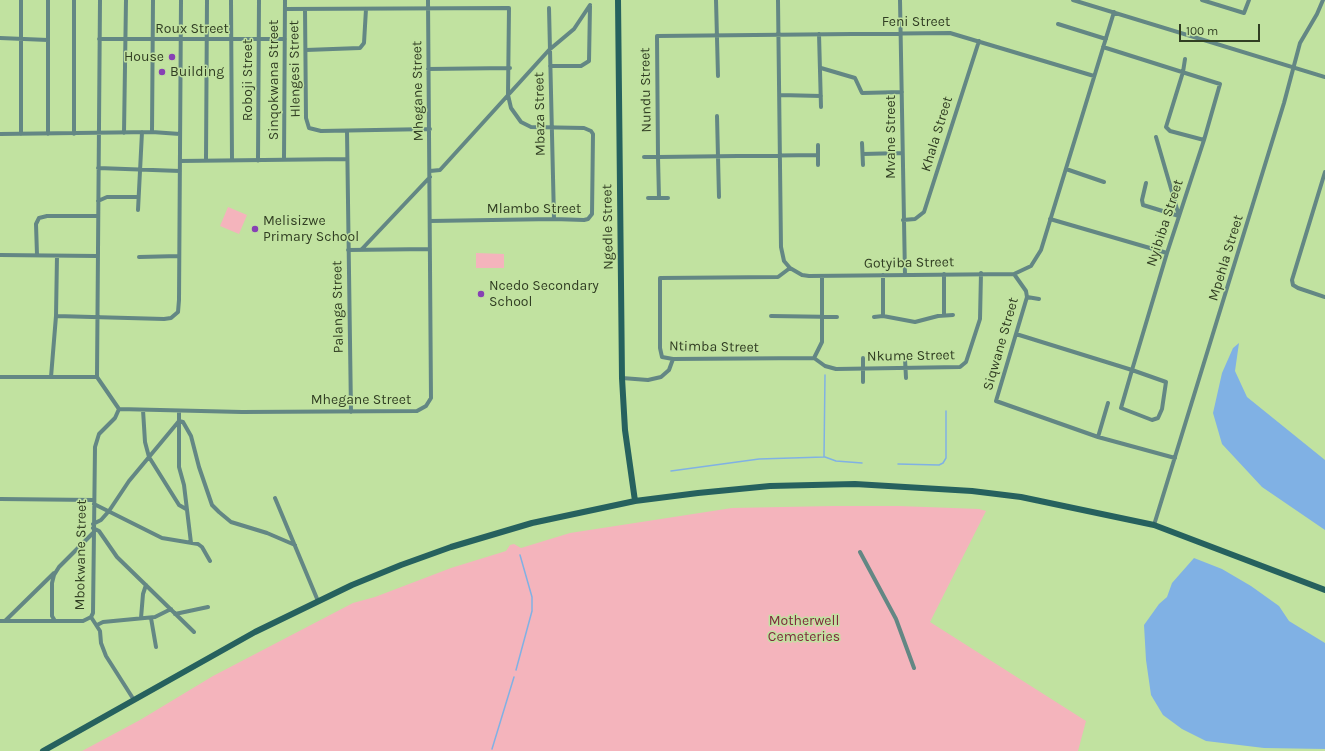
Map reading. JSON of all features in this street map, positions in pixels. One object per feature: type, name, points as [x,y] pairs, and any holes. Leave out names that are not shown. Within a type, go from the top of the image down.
[{"type":"main road","name":"Ngedle Street","points":[[618,0],[622,378],[626,430],[635,501]]},
{"type":"main road","points":[[43,751],[255,632],[318,601],[401,565],[474,540],[532,523],[635,501],[698,493],[764,486],[855,484],[972,491],[1020,497],[1154,525],[1325,590]]},
{"type":"street","points":[[21,0],[21,134]]},
{"type":"street","points":[[48,0],[48,134]]},
{"type":"street","points":[[74,0],[74,134]]},
{"type":"street","points":[[100,0],[97,377],[119,409]]},
{"type":"street","points":[[124,133],[126,0]]},
{"type":"street","points":[[152,132],[153,0]]},
{"type":"street","points":[[56,316],[164,319],[175,316],[179,307],[181,0]]},
{"type":"street","points":[[206,160],[207,0]]},
{"type":"street","points":[[232,0],[232,160]]},
{"type":"street","name":"Roboji Street","points":[[258,160],[259,0]]},
{"type":"street","name":"Sinqokwana Street","points":[[284,160],[285,0]]},
{"type":"street","name":"Mhegane Street","points":[[119,409],[179,412],[417,411],[422,410],[429,402],[432,391],[428,0]]},
{"type":"street","points":[[716,0],[718,76]]},
{"type":"street","points":[[778,0],[781,247],[784,261],[790,268]]},
{"type":"street","name":"Mvane Street","points":[[900,0],[905,275]]},
{"type":"street","points":[[1073,0],[1325,77]]},
{"type":"street","points":[[1094,0],[1096,7]]},
{"type":"street","points":[[1202,0],[1244,13],[1249,0]]},
{"type":"street","name":"Mpehla Street","points":[[1154,525],[1295,67],[1300,43],[1317,14],[1323,0]]},
{"type":"street","points":[[430,171],[440,170],[549,50],[574,29],[590,5],[589,61],[581,66],[550,66]]},
{"type":"street","points":[[306,50],[360,48],[364,43],[366,8]]},
{"type":"street","points":[[285,9],[428,8]]},
{"type":"street","name":"Mlambo Street","points":[[428,8],[509,8],[510,68],[508,96],[511,108],[521,122],[534,128],[584,128],[588,129],[592,134],[592,214],[588,219],[430,221]]},
{"type":"street","name":"Mbaza Street","points":[[549,8],[554,219]]},
{"type":"street","name":"Hlengesi Street","points":[[305,9],[308,126],[314,130],[347,131],[430,129]]},
{"type":"street","points":[[1014,274],[1034,263],[1041,250],[1114,12]]},
{"type":"street","points":[[1058,24],[1106,39]]},
{"type":"street","name":"Feni Street","points":[[779,34],[901,32],[950,33],[1094,76]]},
{"type":"street","name":"Nundu Street","points":[[659,198],[656,36],[779,34]]},
{"type":"street","points":[[818,34],[821,68],[820,107]]},
{"type":"street","points":[[0,38],[48,40]]},
{"type":"street","name":"Roux Street","points":[[99,39],[285,39]]},
{"type":"street","name":"Khala Street","points":[[903,220],[915,219],[920,216],[926,206],[979,41]]},
{"type":"street","name":"Nyibiba Street","points":[[1103,47],[1220,84],[1204,140],[1167,253],[1132,370],[1121,408],[1152,420],[1158,418],[1162,409],[1166,382],[1132,370]]},
{"type":"street","points":[[1185,59],[1183,72],[1166,127],[1170,131],[1204,140]]},
{"type":"street","points":[[428,69],[510,68]]},
{"type":"street","points":[[821,68],[855,78],[862,93],[902,92]]},
{"type":"street","points":[[780,95],[821,96]]},
{"type":"street","points":[[717,116],[719,156],[718,197]]},
{"type":"street","name":"Palanga Street","points":[[347,131],[351,412]]},
{"type":"street","points":[[138,210],[142,132]]},
{"type":"street","points":[[0,134],[99,134],[152,132],[180,134]]},
{"type":"street","points":[[1156,137],[1179,216]]},
{"type":"street","points":[[862,143],[863,165]]},
{"type":"street","points":[[818,145],[818,165]]},
{"type":"street","points":[[863,154],[902,153]]},
{"type":"street","points":[[644,157],[818,155]]},
{"type":"street","points":[[180,161],[347,159]]},
{"type":"street","points":[[98,168],[180,171]]},
{"type":"street","points":[[1066,169],[1104,182]]},
{"type":"street","points":[[1325,172],[1292,280],[1293,285],[1298,288],[1325,297]]},
{"type":"street","points":[[362,250],[430,177]]},
{"type":"street","points":[[1146,183],[1142,200],[1143,205],[1179,216]]},
{"type":"street","points":[[98,201],[107,197],[138,197]]},
{"type":"street","points":[[648,198],[668,198]]},
{"type":"street","points":[[37,255],[36,224],[40,218],[47,216],[98,216]]},
{"type":"street","points":[[1050,219],[1167,253]]},
{"type":"street","points":[[348,250],[430,250]]},
{"type":"street","points":[[0,255],[97,256]]},
{"type":"street","points":[[51,377],[56,316],[57,256]]},
{"type":"street","points":[[139,257],[179,256]]},
{"type":"street","name":"Gotyiba Street","points":[[790,268],[802,275],[822,276],[882,274],[1014,274]]},
{"type":"street","name":"Ntimba Street","points":[[790,268],[778,276],[660,278],[661,354],[665,358],[673,359],[814,358]]},
{"type":"street","name":"Nkume Street","points":[[814,358],[832,368],[960,367],[965,364],[980,318],[981,273]]},
{"type":"street","points":[[882,274],[883,316]]},
{"type":"street","points":[[944,274],[944,315]]},
{"type":"street","name":"Siqwane Street","points":[[1014,274],[1026,291],[1027,297],[996,401],[1098,437]]},
{"type":"street","points":[[814,358],[822,345],[822,276]]},
{"type":"street","points":[[1027,297],[1039,299]]},
{"type":"street","points":[[874,317],[883,316],[914,322],[944,315],[953,315]]},
{"type":"street","points":[[771,316],[837,317]]},
{"type":"street","points":[[1016,334],[1132,370]]},
{"type":"street","points":[[863,358],[863,382]]},
{"type":"street","points":[[622,378],[648,380],[661,377],[669,370],[673,359]]},
{"type":"street","points":[[904,359],[906,378]]},
{"type":"street","points":[[0,377],[97,377]]},
{"type":"street","points":[[1108,402],[1098,437],[1175,458]]},
{"type":"street","name":"Mbokwane Street","points":[[2,621],[54,620],[83,622],[91,617],[96,442],[99,434],[115,418],[119,409]]},
{"type":"street","points":[[143,410],[145,442],[149,457],[179,505],[186,509]]},
{"type":"street","points":[[179,412],[179,467],[184,485],[190,543]]},
{"type":"street","points":[[2,621],[56,572],[93,528],[102,520],[129,481],[179,421]]},
{"type":"street","points":[[179,421],[183,422],[191,436],[212,505],[231,522],[267,533],[295,545]]},
{"type":"street","points":[[0,498],[94,502],[162,538],[190,543],[202,547],[210,561]]},
{"type":"street","points":[[275,498],[318,601]]},
{"type":"street","points":[[93,528],[99,531],[117,557],[194,632]]},
{"type":"street","points":[[860,552],[896,619],[914,668]]},
{"type":"street","points":[[54,620],[52,616],[52,583],[56,572]]},
{"type":"street","points":[[141,618],[143,594],[146,585]]},
{"type":"street","points":[[175,614],[208,606]]},
{"type":"street","points":[[97,625],[103,622],[151,618],[171,610]]},
{"type":"street","points":[[91,617],[97,625],[106,656],[134,700]]},
{"type":"street","points":[[151,618],[156,647]]},
{"type":"green space","points":[[228,207],[247,215],[239,234],[220,226]]},
{"type":"green space","points":[[476,253],[504,254],[504,268],[476,268]]},
{"type":"green space","name":"Motherwell Cemeteries","points":[[899,506],[979,509],[986,511],[930,622],[1086,721],[1078,751],[82,751],[140,720],[213,676],[353,603],[375,597],[451,568],[506,551],[510,545],[514,544],[521,548],[570,533],[732,508]]},
{"type":"water","points":[[1239,343],[1235,371],[1247,397],[1325,460],[1325,530],[1262,487],[1222,444],[1213,413],[1222,373],[1233,348]]},
{"type":"water","points":[[1194,558],[1222,569],[1251,586],[1279,606],[1289,621],[1325,643],[1325,749],[1264,748],[1206,741],[1182,729],[1163,715],[1151,695],[1146,660],[1144,625],[1159,604],[1167,597],[1172,583]]},
{"type":"waterway","points":[[671,471],[759,459],[824,457],[825,375]]},
{"type":"waterway","points":[[898,464],[939,465],[943,463],[946,458],[946,411]]},
{"type":"waterway","points":[[825,457],[836,461],[862,463]]},
{"type":"waterway","points":[[516,670],[532,611],[532,597],[520,555]]},
{"type":"waterway","points":[[492,749],[514,677]]},
{"type":"place","name":"House","points":[[172,57]]},
{"type":"place","name":"Building","points":[[162,72]]},
{"type":"place","name":"Melisizwe Primary School","points":[[255,229]]},
{"type":"place","name":"Ncedo Secondary School","points":[[481,294]]}]
